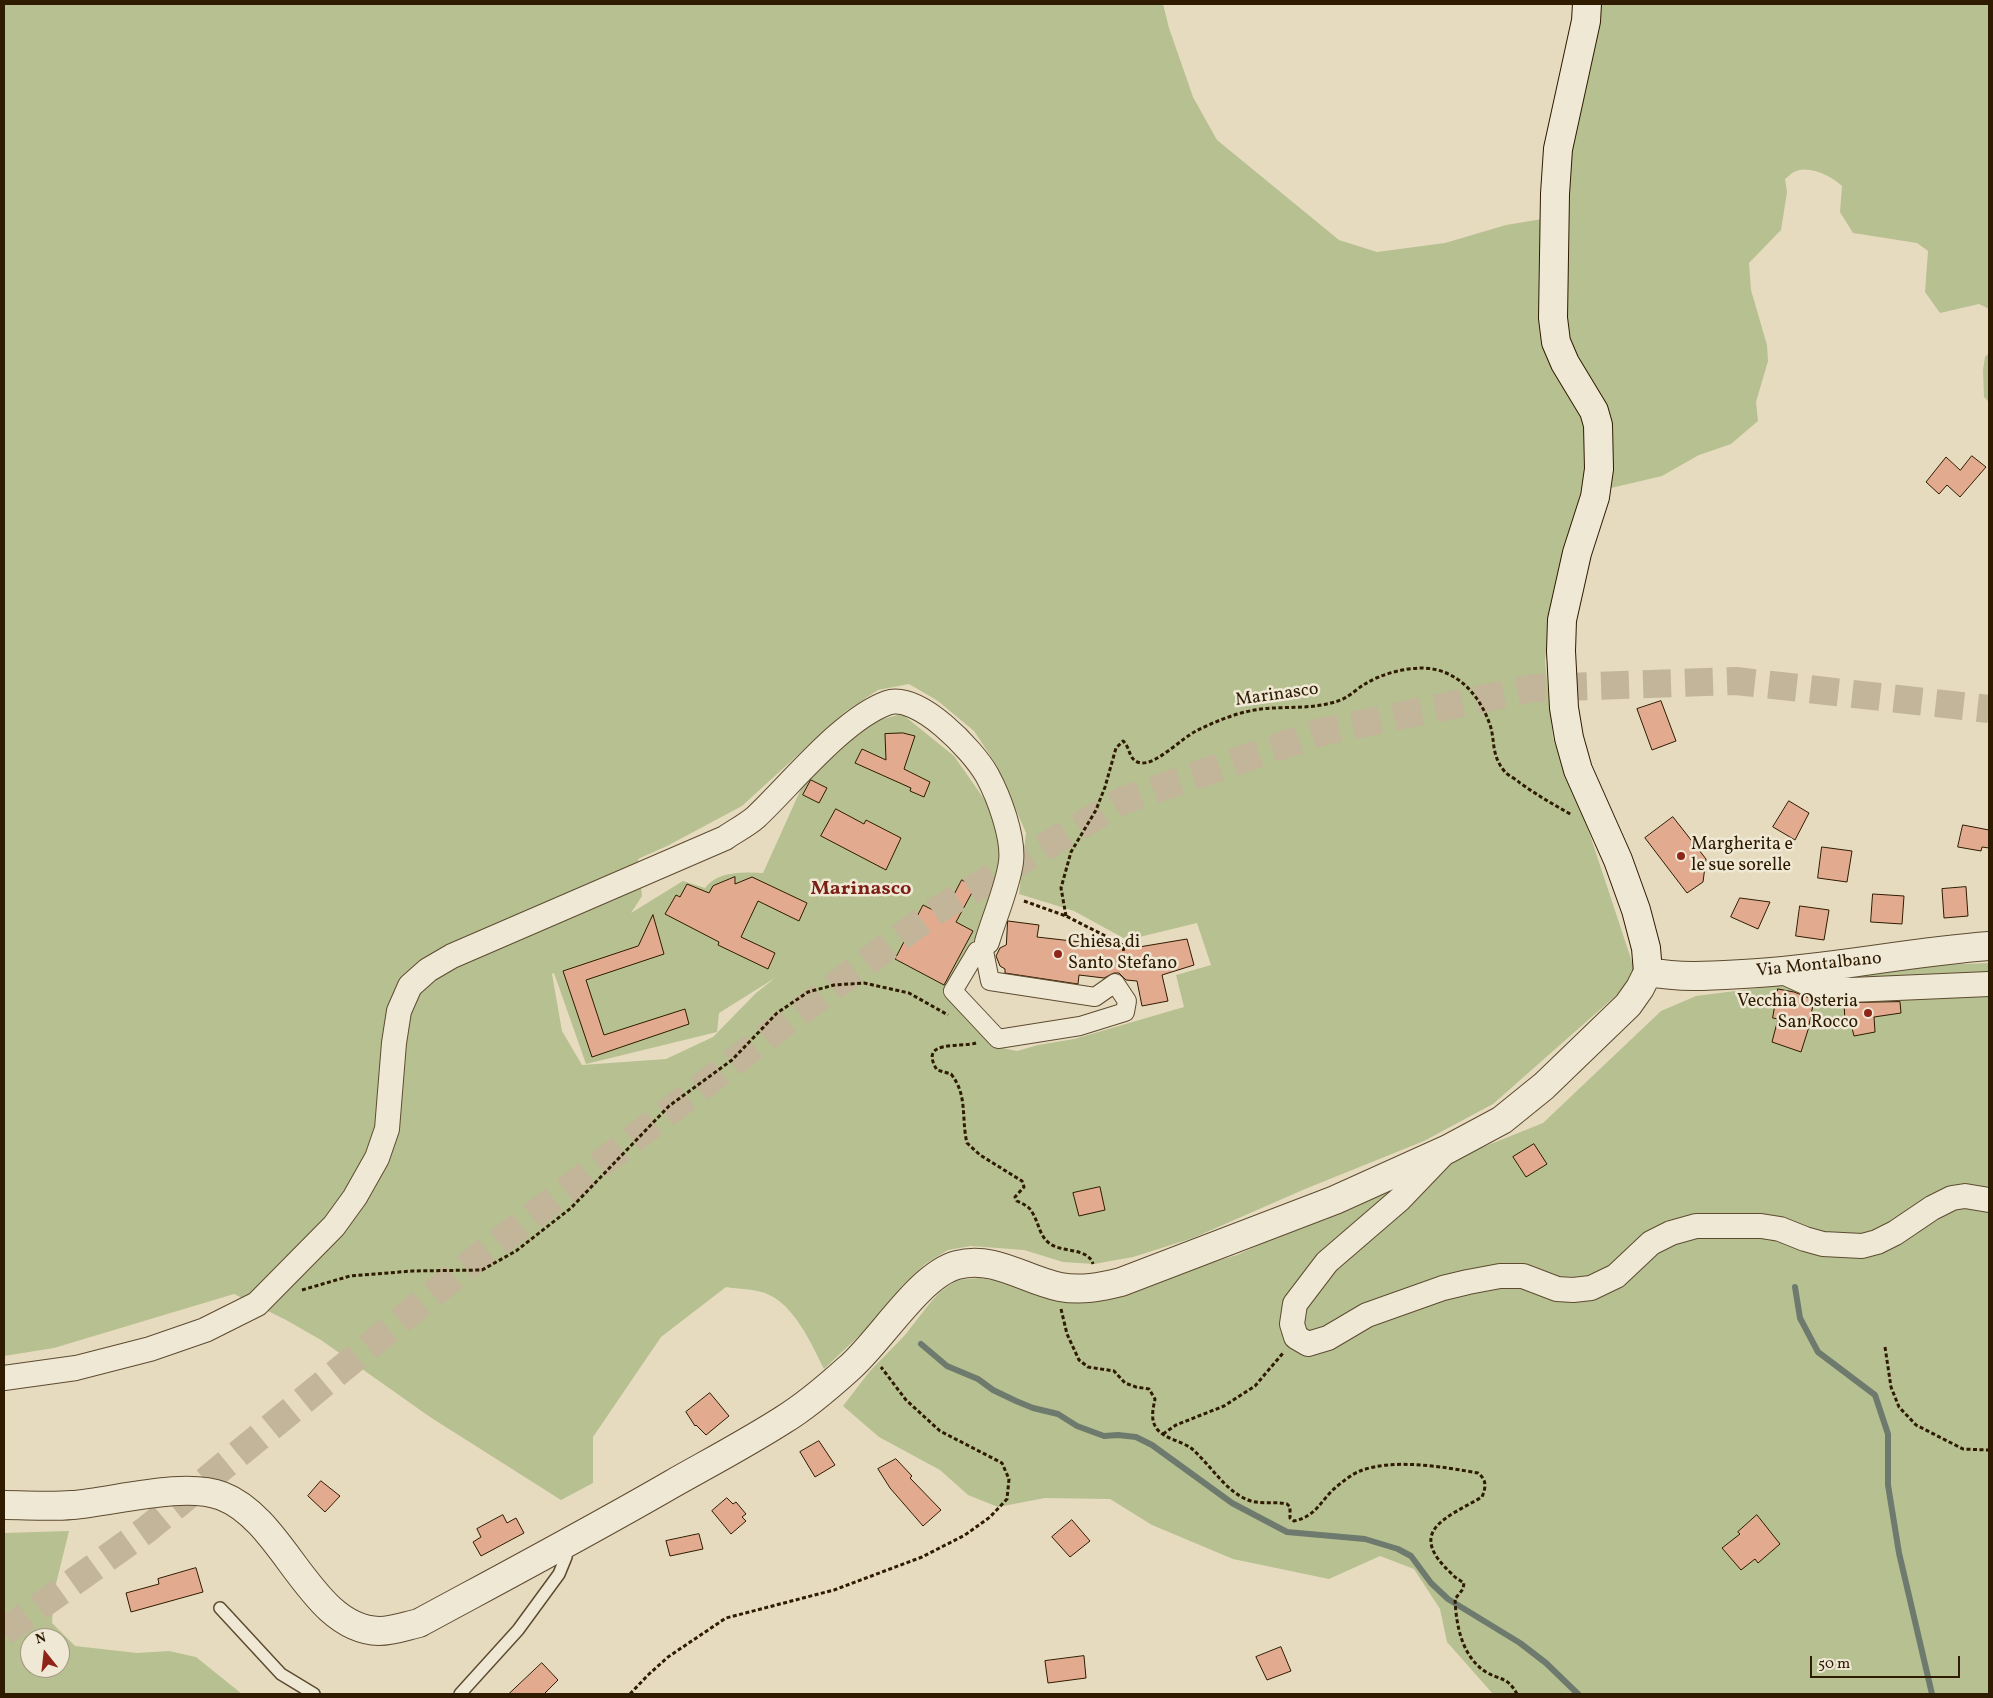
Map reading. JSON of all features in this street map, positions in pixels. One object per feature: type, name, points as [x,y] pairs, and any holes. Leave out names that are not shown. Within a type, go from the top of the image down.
[{"type":"street","points":[[4,1505],[71,1506],[176,1491],[208,1492],[222,1496],[240,1505],[269,1532],[322,1602],[335,1615],[365,1630],[391,1631],[419,1623],[567,1543],[785,1419],[866,1352],[921,1288],[941,1271],[957,1265],[980,1262],[1004,1267],[1060,1287],[1085,1289],[1121,1282],[1335,1200],[1448,1149],[1502,1120],[1544,1086],[1628,1005],[1648,972],[1646,948],[1636,910],[1618,860],[1578,770],[1569,738],[1562,677],[1562,620],[1577,553],[1595,497],[1599,469],[1598,425],[1594,411],[1565,363],[1556,342],[1553,318],[1555,194],[1558,149],[1586,21],[1587,4]]},
{"type":"street","points":[[4,1378],[76,1368],[150,1349],[205,1330],[257,1304],[334,1226],[355,1197],[377,1158],[387,1129],[394,1043],[399,1011],[410,986],[428,970],[452,956],[725,838],[754,818],[845,730],[866,714],[888,702],[908,702],[933,716],[966,747],[987,774],[1009,835],[1011,861],[987,942]]},
{"type":"street","name":"Via Montalbano","points":[[1648,972],[1690,977],[1783,972],[1957,948],[1989,946]]},
{"type":"street","points":[[977,951],[984,951],[990,981],[1095,996],[1115,983],[1127,1001],[1125,1012],[1080,1026],[998,1039],[953,991],[977,951]]},
{"type":"street","points":[[1783,972],[1816,987],[1851,990],[1989,984]]},
{"type":"street","points":[[1448,1149],[1399,1200],[1327,1262],[1295,1304],[1292,1324],[1296,1337],[1308,1344],[1317,1343],[1337,1334],[1367,1315],[1443,1288],[1500,1276],[1523,1276],[1557,1289],[1591,1288],[1616,1276],[1650,1243],[1671,1233],[1696,1226],[1762,1226],[1780,1229],[1823,1244],[1862,1246],[1877,1242],[1895,1233],[1932,1208],[1952,1198],[1965,1196],[1989,1200]]},
{"type":"lane","points":[[460,1694],[518,1630],[559,1574],[566,1557],[567,1543]]},
{"type":"lane","points":[[220,1608],[280,1674],[314,1694]]},
{"type":"path","name":"Marinasco","points":[[1066,916],[1061,888],[1071,852],[1096,810],[1119,743],[1123,741],[1126,743],[1129,755],[1133,760],[1141,763],[1148,762],[1157,758],[1194,732],[1225,718],[1260,709],[1320,705],[1344,698],[1366,683],[1393,672],[1424,668],[1444,672],[1457,678],[1472,690],[1489,723],[1493,752],[1505,772],[1536,794],[1575,817]]},
{"type":"path","points":[[1002,894],[1066,916],[1123,945],[1122,976],[1115,983]]},
{"type":"path","points":[[294,1293],[350,1276],[412,1271],[482,1270],[516,1251],[571,1208],[669,1106],[732,1060],[776,1013],[808,992],[834,986],[864,983],[910,993],[952,1017]]},
{"type":"path","points":[[981,1041],[971,1045],[942,1047],[936,1049],[932,1055],[932,1060],[937,1070],[951,1074],[962,1094],[967,1143],[980,1155],[1022,1180],[1024,1187],[1015,1197],[1017,1201],[1025,1205],[1032,1212],[1043,1236],[1050,1245],[1084,1254],[1093,1262],[1090,1268]]},
{"type":"path","points":[[1060,1287],[1059,1298],[1063,1321],[1079,1360],[1088,1366],[1114,1371],[1125,1383],[1149,1389],[1155,1399],[1152,1413],[1154,1424],[1163,1434],[1189,1447],[1238,1495],[1249,1501],[1262,1504],[1286,1504],[1290,1507],[1290,1518],[1294,1520],[1303,1519],[1317,1510],[1334,1489],[1359,1471],[1380,1466],[1440,1467],[1478,1474],[1483,1477],[1485,1482],[1482,1497],[1439,1521],[1430,1540],[1435,1553],[1452,1576],[1464,1584],[1464,1587],[1455,1599],[1456,1622],[1472,1662],[1488,1673],[1502,1678],[1518,1694]]},
{"type":"path","points":[[1163,1434],[1176,1425],[1224,1406],[1255,1386],[1296,1337]]},
{"type":"path","points":[[1885,1347],[1891,1387],[1899,1407],[1916,1425],[1963,1450],[1989,1450]]},
{"type":"path","points":[[630,1694],[668,1657],[726,1618],[834,1590],[922,1557],[965,1536],[990,1517],[1007,1499],[1008,1479],[1002,1463],[940,1431],[906,1400],[885,1371],[866,1352]]},
{"type":"green space","points":[[4,4],[1163,4],[1169,28],[1193,97],[1217,140],[1339,240],[1377,252],[1445,243],[1506,225],[1542,219],[1542,279],[1539,327],[1551,366],[1580,413],[1584,426],[1585,442],[1585,485],[1568,536],[1552,596],[1545,661],[1553,738],[1590,835],[1637,977],[1493,1104],[1424,1141],[1305,1189],[1193,1238],[1133,1257],[1094,1264],[1063,1262],[1024,1250],[971,1246],[948,1250],[925,1264],[902,1286],[863,1332],[824,1369],[800,1325],[785,1306],[765,1293],[726,1287],[661,1337],[593,1437],[593,1483],[561,1500],[430,1417],[321,1340],[234,1294],[54,1348],[4,1356]],"holes":[[[909,684],[938,701],[974,731],[997,766],[1026,833],[1019,894],[1074,911],[1127,940],[1197,923],[1211,965],[1176,975],[1184,1007],[1074,1039],[1038,1045],[1017,1051],[997,1047],[945,994],[1015,864],[996,816],[954,756],[902,714],[860,725],[819,749],[763,873],[740,873],[724,876],[710,882],[705,888],[683,881],[631,913],[642,896],[638,859],[667,846],[742,806],[846,711],[878,690]],[[554,973],[586,1064],[717,1032],[719,1013],[775,978],[756,993],[713,1037],[666,1059],[582,1065],[562,1031],[552,974]]]},
{"type":"green space","points":[[1600,4],[1989,4],[1989,309],[1979,304],[1940,313],[1925,292],[1928,251],[1917,243],[1853,233],[1840,212],[1842,186],[1832,178],[1813,170],[1806,169],[1793,173],[1785,179],[1787,192],[1781,230],[1749,263],[1751,290],[1767,345],[1768,361],[1756,402],[1758,421],[1731,444],[1699,455],[1662,476],[1611,488],[1612,438],[1597,390],[1570,342],[1566,323],[1569,168],[1574,127]]},
{"type":"green space","points":[[1989,353],[1989,402],[1984,397],[1983,370],[1985,357]]},
{"type":"green space","points":[[1989,963],[1989,1694],[1493,1694],[1447,1642],[1440,1609],[1414,1569],[1380,1556],[1329,1579],[1233,1559],[1152,1525],[1110,1499],[1045,1498],[998,1507],[968,1495],[940,1470],[879,1437],[843,1406],[870,1371],[905,1335],[930,1303],[940,1292],[957,1280],[979,1278],[1000,1281],[1036,1295],[1096,1302],[1133,1286],[1237,1255],[1406,1178],[1543,1123],[1661,1011],[1696,996],[1938,965]]},
{"type":"green space","points":[[69,1531],[54,1592],[52,1623],[57,1628],[20,1628],[20,1678],[70,1678],[70,1641],[75,1646],[137,1653],[169,1651],[196,1657],[242,1694],[4,1694],[4,1533]]},
{"type":"building","points":[[1972,456],[1986,467],[1960,497],[1947,485],[1939,494],[1926,482],[1946,457],[1960,470]]},
{"type":"building","points":[[1661,701],[1676,741],[1652,750],[1637,709]]},
{"type":"building","points":[[903,733],[915,736],[904,769],[930,782],[924,797],[910,791],[911,788],[855,763],[862,749],[886,760],[885,734]]},
{"type":"building","points":[[811,780],[827,788],[819,803],[803,795]]},
{"type":"building","points":[[1789,801],[1809,813],[1795,840],[1773,827]]},
{"type":"building","points":[[836,809],[864,824],[866,820],[901,838],[886,870],[821,836]]},
{"type":"building","name":"Margherita e le sue sorelle","points":[[1673,817],[1706,859],[1703,882],[1687,893],[1645,838]]},
{"type":"building","points":[[1963,825],[1989,830],[1989,848],[1982,847],[1981,851],[1958,847]]},
{"type":"building","points":[[1822,847],[1852,851],[1847,882],[1818,878]]},
{"type":"building","points":[[735,877],[735,884],[752,877],[807,903],[799,921],[758,901],[741,937],[775,953],[768,969],[718,945],[719,942],[665,914],[676,895],[680,897],[687,884],[709,893],[713,886]]},
{"type":"building","points":[[962,880],[975,887],[956,922],[973,931],[944,985],[895,959],[923,905],[943,915]]},
{"type":"building","points":[[1966,887],[1968,916],[1944,918],[1942,889]]},
{"type":"building","points":[[1873,894],[1904,896],[1902,924],[1871,922]]},
{"type":"building","points":[[1740,898],[1770,902],[1758,929],[1731,917]]},
{"type":"building","points":[[1800,906],[1829,910],[1824,940],[1796,936]]},
{"type":"building","points":[[653,915],[664,954],[586,980],[604,1035],[685,1009],[689,1024],[592,1057],[563,971],[638,946]]},
{"type":"building","points":[[1008,921],[1039,925],[1037,937],[1133,948],[1187,939],[1194,965],[1162,975],[1168,1001],[1142,1006],[1137,981],[1126,980],[1119,973],[1114,973],[1104,978],[1079,975],[1078,984],[1005,973],[1005,969],[1000,966],[996,956],[1000,948],[1006,945]]},
{"type":"building","points":[[1778,989],[1794,992],[1814,1000],[1801,1052],[1772,1042],[1778,1019],[1773,1018]]},
{"type":"building","points":[[1900,1002],[1901,1013],[1874,1017],[1875,1032],[1854,1036],[1850,1020],[1845,1021],[1844,1003]]},
{"type":"building","points":[[1534,1144],[1547,1164],[1526,1177],[1513,1157]]},
{"type":"building","points":[[1100,1187],[1105,1210],[1079,1216],[1073,1193]]},
{"type":"building","points":[[710,1393],[729,1416],[706,1435],[695,1426],[686,1412]]},
{"type":"building","points":[[819,1441],[835,1465],[815,1477],[800,1452]]},
{"type":"building","points":[[896,1459],[912,1476],[910,1478],[941,1510],[923,1526],[890,1488],[878,1469]]},
{"type":"building","points":[[321,1481],[340,1496],[325,1512],[308,1496]]},
{"type":"building","points":[[727,1498],[733,1504],[736,1502],[746,1514],[742,1517],[746,1521],[731,1534],[712,1511]]},
{"type":"building","points":[[503,1515],[507,1523],[516,1518],[524,1533],[481,1556],[473,1542],[481,1537],[477,1529]]},
{"type":"building","points":[[1757,1515],[1780,1544],[1758,1563],[1755,1559],[1741,1570],[1722,1548],[1740,1534],[1738,1532]]},
{"type":"building","points":[[1072,1520],[1090,1541],[1070,1557],[1052,1537]]},
{"type":"building","points":[[699,1534],[703,1549],[670,1556],[666,1541]]},
{"type":"building","points":[[196,1568],[203,1592],[131,1612],[126,1593],[159,1584],[158,1579]]},
{"type":"building","points":[[1281,1647],[1291,1671],[1267,1680],[1256,1657]]},
{"type":"building","points":[[1084,1656],[1086,1678],[1048,1683],[1045,1661]]},
{"type":"building","points":[[542,1663],[558,1680],[544,1694],[509,1694]]},
{"type":"waterway","points":[[1795,1287],[1800,1318],[1818,1352],[1875,1395],[1888,1434],[1888,1485],[1899,1553],[1932,1694]]},
{"type":"waterway","points":[[921,1344],[947,1366],[978,1379],[993,1390],[1016,1401],[1033,1408],[1058,1414],[1077,1426],[1104,1436],[1136,1437],[1152,1445],[1232,1503],[1287,1532],[1365,1539],[1398,1549],[1411,1556],[1431,1583],[1448,1599],[1520,1643],[1546,1663],[1578,1694]]},
{"type":"tunnel","points":[[4,1632],[146,1530],[458,1273],[773,1032],[934,912],[1122,801],[1321,732],[1534,688],[1736,681],[1989,709]]},
{"type":"place","name":"Margherita e le sue sorelle","points":[[1681,856]]},
{"type":"place","name":"Chiesa di Santo Stefano","points":[[1058,954]]},
{"type":"place","name":"Vecchia Osteria San Rocco","points":[[1868,1013]]},
{"type":"district","name":"Marinasco","points":[[861,890]]}]
